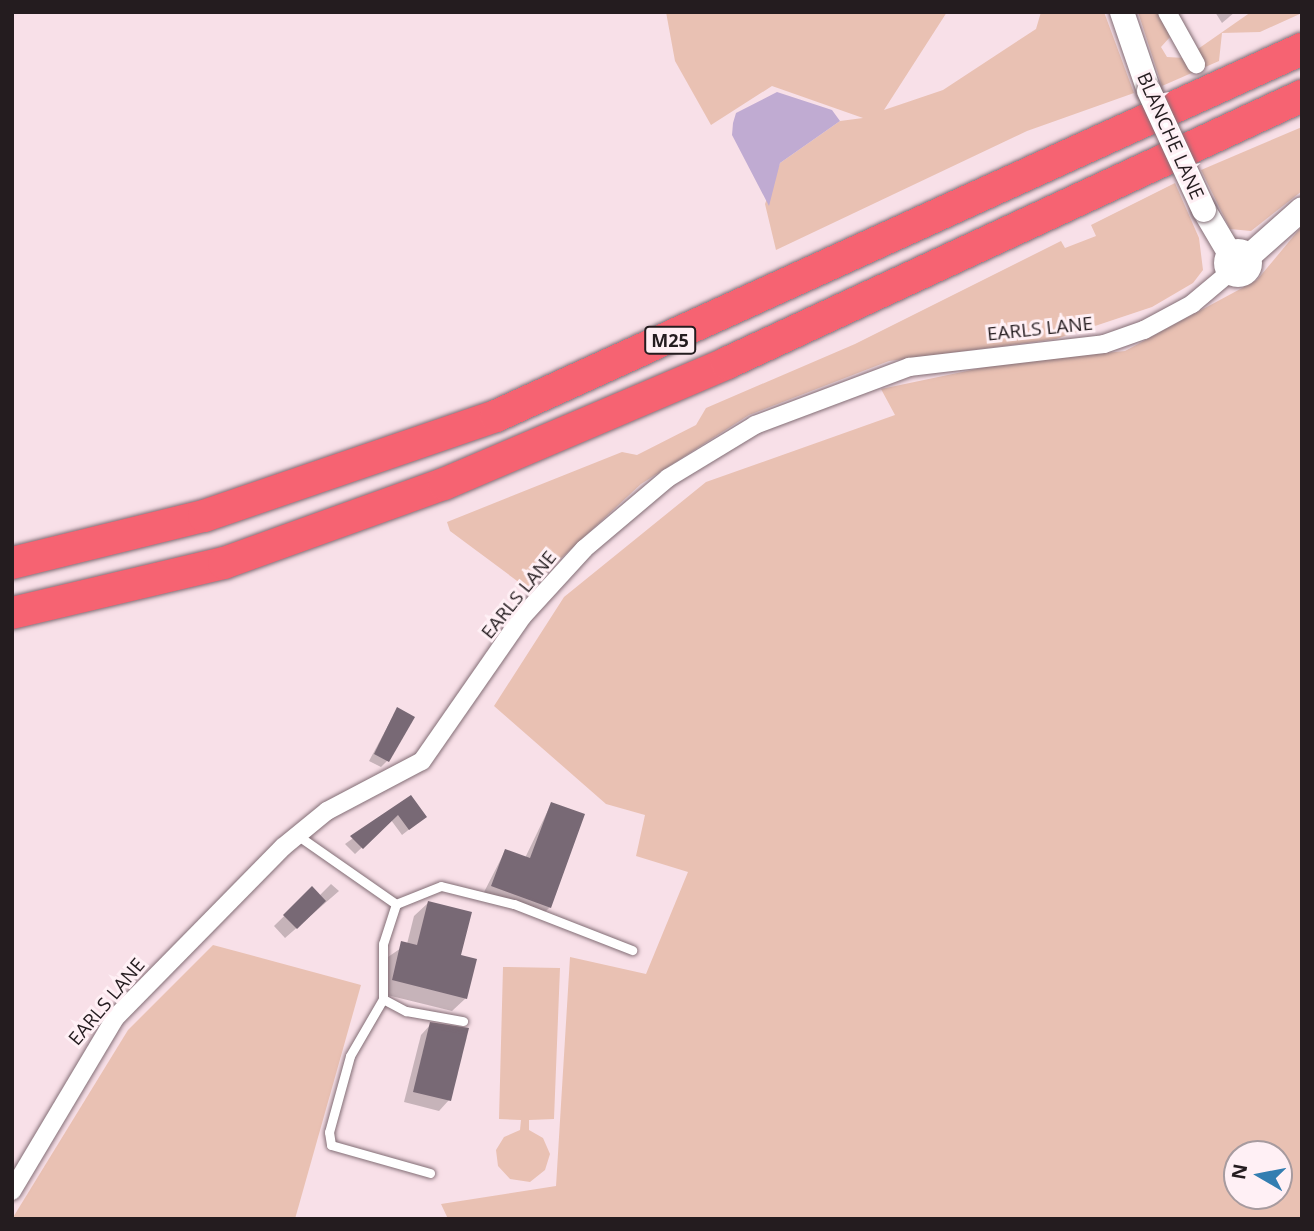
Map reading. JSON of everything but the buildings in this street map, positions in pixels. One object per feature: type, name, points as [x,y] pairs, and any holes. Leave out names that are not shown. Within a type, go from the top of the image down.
[{"type":"highway","name":"M25","points":[[12,563],[204,516],[496,415],[1302,49]]},
{"type":"highway","name":"M25","points":[[12,613],[224,563],[444,484],[727,363],[1302,96]]},
{"type":"street","name":"BLANCHE LANE","points":[[1122,12],[1149,91],[1204,210],[1236,261]]},
{"type":"street","points":[[1167,12],[1196,64]]},
{"type":"street","points":[[1236,261],[1302,209]]},
{"type":"street","name":"EARLS LANE","points":[[12,1191],[115,1018],[296,835],[327,811],[422,761],[522,617],[584,549],[712,450],[844,387],[909,367],[1104,344],[1167,320],[1236,261]]},
{"type":"lane","points":[[296,835],[396,904]]},
{"type":"lane","points":[[396,904],[441,886],[514,904],[632,950]]},
{"type":"lane","points":[[396,904],[383,944],[383,999],[349,1056],[328,1132],[331,1145],[430,1173]]},
{"type":"lane","points":[[383,999],[405,1011],[463,1021]]},
{"type":"shaded area","points":[[666,12],[947,12],[884,110],[943,90],[1036,29],[1041,12],[1104,12],[1134,93],[1027,131],[776,250],[765,204],[780,163],[840,121],[863,118],[772,86],[711,125],[675,61]]},
{"type":"shaded area","points":[[1138,12],[1161,12],[1170,37],[1161,47],[1167,57],[1185,58],[1251,12],[1302,13],[1260,32],[1222,33],[1219,61],[1162,86]]},
{"type":"shaded area","points":[[777,92],[832,110],[840,121],[780,163],[769,206],[732,135],[736,113]]},
{"type":"shaded area","points":[[1302,127],[1302,191],[1251,231],[1230,229],[1201,170]]},
{"type":"shaded area","points":[[1175,183],[1199,238],[1203,270],[1193,283],[1152,307],[1056,339],[889,361],[749,415],[641,484],[528,589],[450,531],[447,522],[622,452],[637,455],[696,425],[706,408],[855,344],[1061,241],[1065,248],[1096,236],[1091,225]]},
{"type":"shaded area","points":[[1302,226],[1302,1219],[448,1219],[441,1204],[556,1186],[570,957],[646,974],[688,872],[636,856],[645,815],[606,804],[494,706],[564,597],[706,482],[895,415],[881,389],[1005,363],[1125,351],[1257,280]]},
{"type":"shaded area","points":[[213,945],[361,985],[295,1219],[12,1219],[128,1030]]},
{"type":"shaded area","points":[[503,967],[560,968],[554,1119],[529,1120],[529,1130],[543,1138],[550,1154],[545,1170],[530,1182],[510,1179],[498,1166],[496,1150],[504,1137],[520,1130],[521,1120],[499,1119]]}]
